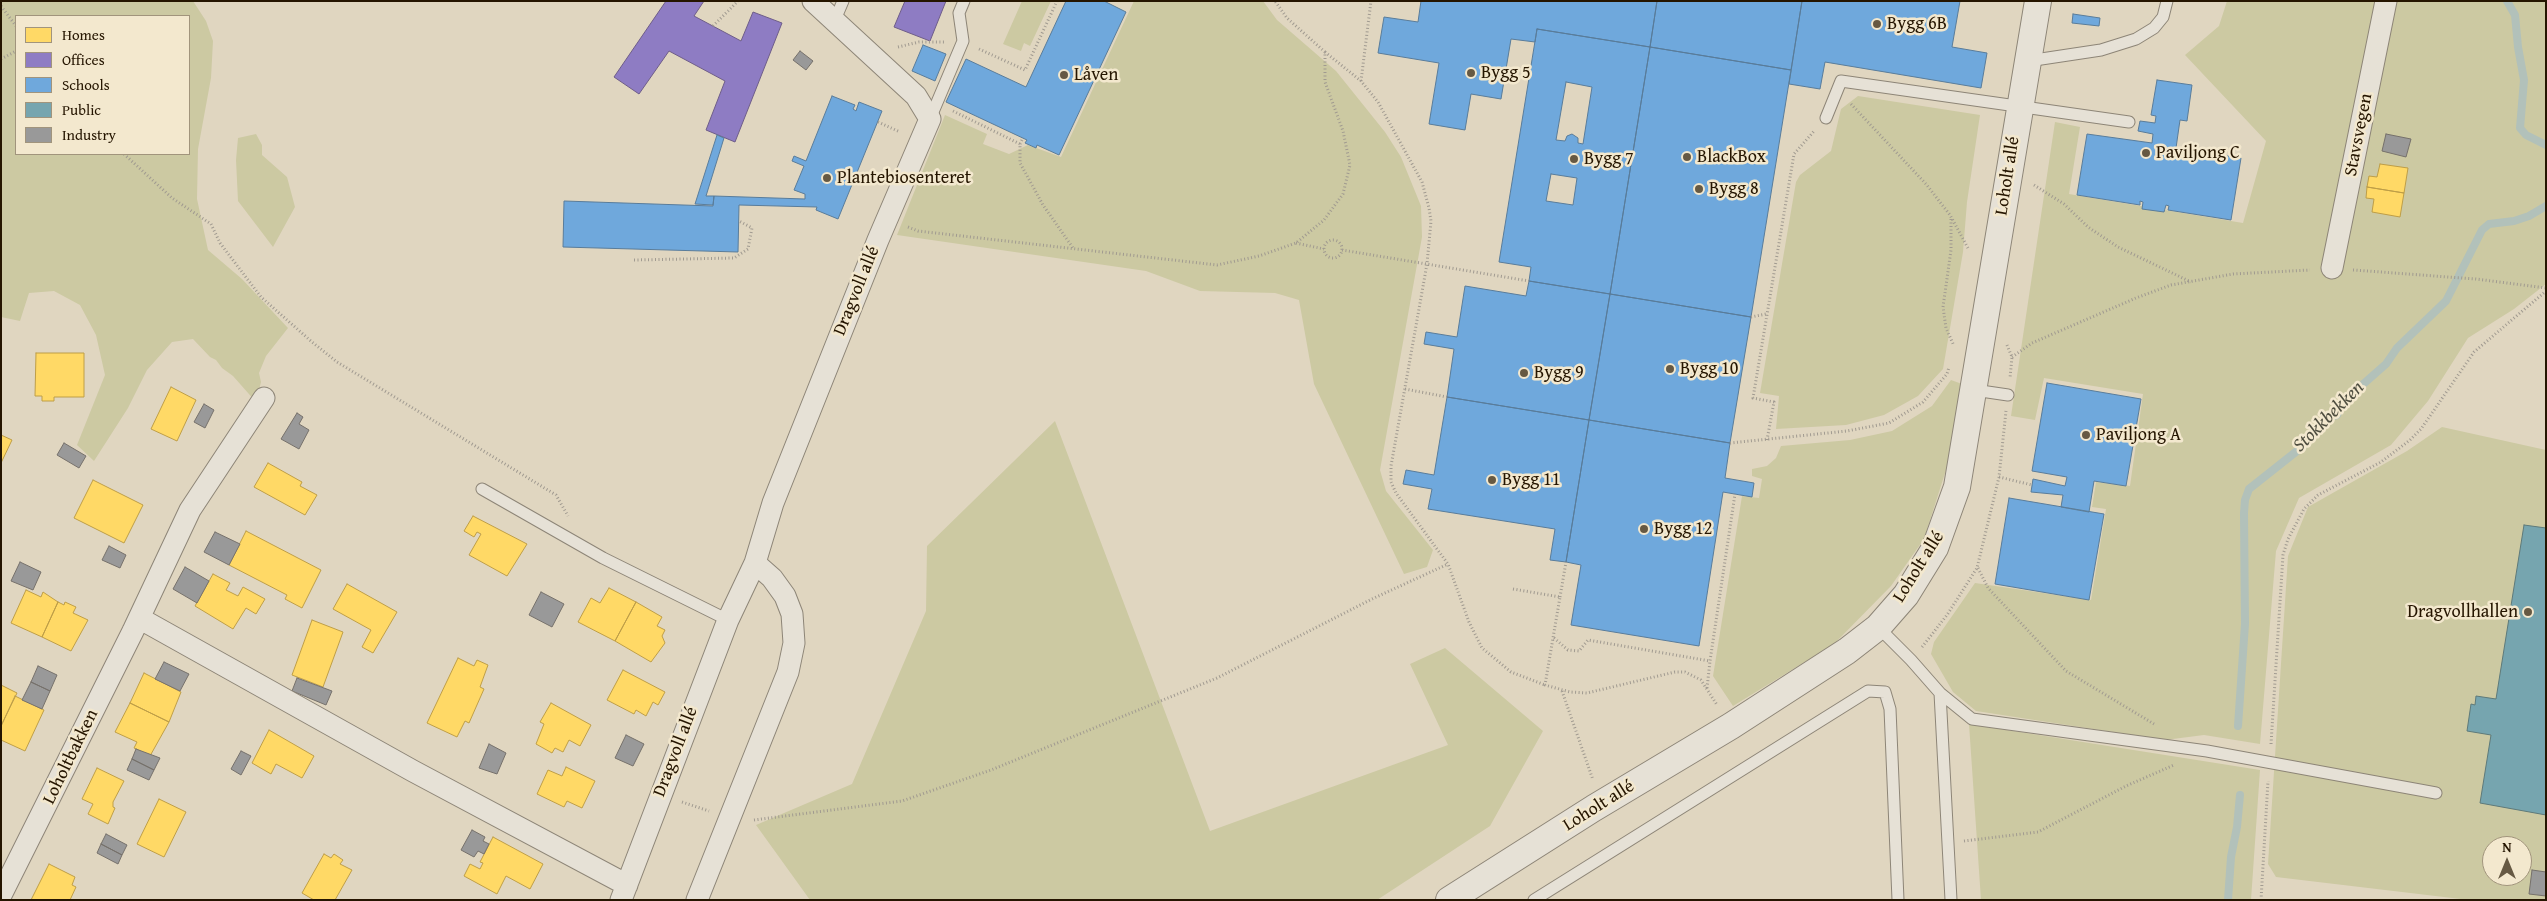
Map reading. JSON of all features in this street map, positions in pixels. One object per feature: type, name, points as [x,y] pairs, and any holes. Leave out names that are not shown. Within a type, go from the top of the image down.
[{"type":"street","points":[[813,1],[933,111]]},
{"type":"street","name":"Loholt allé","points":[[1449,900],[1594,808],[1731,726],[1847,651],[1878,627],[1906,594],[1935,548],[1944,529],[1960,474],[2018,106],[2038,1]]},
{"type":"street","name":"Stavsvegen","points":[[2332,268],[2386,1]]},
{"type":"street","name":"Dragvoll allé","points":[[139,618],[381,752],[624,892],[728,620],[755,563],[773,503],[887,219],[933,111]]},
{"type":"street","name":"Loholtbakken","points":[[1,895],[139,618],[190,510],[264,398]]},
{"type":"street","points":[[696,900],[788,672],[794,643],[792,614],[785,596],[772,578],[755,563]]},
{"type":"lane","points":[[834,22],[844,1]]},
{"type":"lane","points":[[933,111],[963,42],[959,13],[964,1]]},
{"type":"lane","points":[[2028,61],[2101,50],[2136,40],[2154,28],[2163,17],[2167,1]]},
{"type":"lane","points":[[1826,118],[1841,81],[2129,122]]},
{"type":"lane","points":[[1974,390],[2008,395]]},
{"type":"lane","points":[[482,489],[584,547],[728,620]]},
{"type":"lane","points":[[1878,627],[1940,693],[1972,719],[2207,752],[2436,793]]},
{"type":"lane","points":[[1534,900],[1868,691],[1885,692],[1890,709],[1898,900]]},
{"type":"lane","points":[[1940,693],[1951,900]]},
{"type":"path","points":[[712,26],[738,1]]},
{"type":"path","points":[[869,54],[919,42],[963,42],[1025,70],[1057,1]]},
{"type":"path","points":[[1275,1],[1287,18],[1361,81],[1378,102],[1426,194],[1431,222],[1427,264],[1391,466],[1391,482],[1396,493],[1448,564],[1468,622],[1482,648],[1511,672],[1562,691],[1587,693],[1675,672],[1694,675],[1707,688],[1731,726]]},
{"type":"path","points":[[1361,81],[1371,1]]},
{"type":"path","points":[[1,6],[15,25]]},
{"type":"path","points":[[1,59],[15,52]]},
{"type":"path","points":[[887,219],[918,231],[1217,265],[1259,256],[1296,243],[1324,220],[1343,194],[1350,165],[1343,132],[1325,82],[1325,52]]},
{"type":"path","points":[[1838,88],[1855,110],[1926,184],[1950,215],[1970,250]]},
{"type":"path","points":[[933,111],[1020,144]]},
{"type":"path","points":[[1767,440],[1774,402],[1753,398],[1794,154],[1826,118]]},
{"type":"path","points":[[1023,138],[1020,144],[1020,163],[1043,205],[1073,249]]},
{"type":"path","points":[[125,155],[172,198],[211,224],[220,243],[261,297],[337,362],[556,495],[584,547]]},
{"type":"path","points":[[2031,184],[2059,200],[2088,227],[2118,246],[2192,282]]},
{"type":"path","points":[[1950,215],[1953,230],[1943,307],[1946,328],[1954,346]]},
{"type":"path","points":[[634,260],[734,258],[748,249],[752,228],[739,222]]},
{"type":"path","points":[[1334,240],[1340,244],[1342,250],[1337,257],[1332,258],[1325,254],[1324,249],[1328,241],[1334,240]]},
{"type":"path","points":[[1968,260],[1971,241]]},
{"type":"path","points":[[1296,243],[1324,249]]},
{"type":"path","points":[[1342,250],[1529,282]]},
{"type":"path","points":[[1911,660],[1947,615],[1977,568],[1998,477],[2012,357],[2032,344],[2136,298],[2171,285],[2233,274],[2332,268],[2476,279],[2546,289]]},
{"type":"path","points":[[2261,900],[2283,555],[2288,539],[2304,509],[2318,496],[2381,462],[2410,440],[2421,429],[2474,352],[2546,289]]},
{"type":"path","points":[[1751,317],[1766,314]]},
{"type":"path","points":[[1952,355],[1955,336]]},
{"type":"path","points":[[1730,443],[1847,431],[1889,423],[1923,402],[1947,374],[1950,365]]},
{"type":"path","points":[[1405,390],[1447,397]]},
{"type":"path","points":[[1998,477],[2032,485]]},
{"type":"path","points":[[1707,688],[1735,494]]},
{"type":"path","points":[[1545,685],[1566,562]]},
{"type":"path","points":[[660,794],[730,818],[755,820],[902,801],[991,770],[1217,678],[1372,599],[1448,564]]},
{"type":"path","points":[[1977,568],[1993,594],[2066,671],[2159,726]]},
{"type":"path","points":[[1513,589],[1560,597]]},
{"type":"path","points":[[1554,638],[1568,650],[1579,651],[1588,640],[1710,661]]},
{"type":"path","points":[[1562,691],[1594,785],[1594,808]]},
{"type":"path","points":[[1948,842],[2038,832],[2126,786],[2207,752]]},
{"type":"shaded area","points":[[1,1],[193,1],[206,21],[213,41],[211,78],[198,149],[197,199],[208,250],[242,279],[288,328],[266,356],[259,373],[261,382],[256,402],[233,376],[222,368],[216,360],[210,357],[193,339],[172,342],[147,370],[128,408],[94,461],[77,445],[105,375],[96,335],[80,305],[54,291],[29,293],[20,321],[1,317]]},
{"type":"shaded area","points":[[1022,1],[1051,1],[1030,46],[1024,43],[1021,51],[1003,44]]},
{"type":"shaded area","points":[[1134,1],[1263,1],[1277,20],[1336,71],[1385,132],[1401,157],[1421,206],[1422,237],[1380,470],[1386,491],[1433,550],[1427,567],[1404,574],[1314,384],[1299,300],[1275,293],[1200,291],[1146,271],[897,235],[945,115],[987,134],[983,144],[1009,154],[1028,145],[1061,157]]},
{"type":"shaded area","points":[[2227,1],[2546,1],[2546,284],[2514,309],[2468,338],[2428,401],[2391,445],[2299,498],[2276,551],[2260,744],[2204,735],[2165,740],[1976,711],[1953,692],[1931,654],[1934,642],[1975,583],[2091,600],[2106,509],[2092,507],[2096,482],[2130,486],[2143,394],[2044,378],[2035,420],[2011,416],[2055,122],[2080,127],[2069,194],[2243,223],[2266,141],[2185,55],[2219,26]]},
{"type":"shaded area","points":[[1858,96],[1980,115],[1967,202],[1963,252],[1943,369],[1918,396],[1884,415],[1846,425],[1776,429],[1779,396],[1760,393],[1796,182],[1800,175],[1831,151],[1841,109]]},
{"type":"shaded area","points":[[256,134],[262,145],[262,155],[287,177],[295,207],[273,247],[238,201],[236,160],[238,138]]},
{"type":"shaded area","points":[[1951,380],[1962,384],[1946,470],[1924,539],[1891,586],[1834,644],[1733,706],[1713,676],[1742,496],[1759,498],[1762,479],[1752,476],[1752,469],[1767,466],[1776,458],[1781,446],[1850,440],[1892,431],[1932,406]]},
{"type":"shaded area","points":[[1055,421],[1210,831],[1448,745],[1410,664],[1445,648],[1543,731],[1490,826],[1377,900],[810,900],[756,825],[852,784],[926,611],[927,546]]},
{"type":"shaded area","points":[[2442,427],[2546,450],[2546,900],[2469,900],[2276,877],[2268,864],[2288,556],[2308,507],[2407,451]]},
{"type":"shaded area","points":[[1969,724],[2260,770],[2251,900],[1981,900]]},
{"type":"building: Homes","points":[[2380,164],[2408,168],[2404,193],[2367,187],[2369,176],[2377,177]]},
{"type":"building: Homes","points":[[2367,187],[2404,193],[2400,217],[2372,212],[2374,199],[2366,198]]},
{"type":"building: Homes","points":[[36,353],[84,353],[84,397],[54,397],[54,401],[42,401],[42,396],[35,396]]},
{"type":"building: Homes","points":[[171,387],[196,400],[177,441],[151,429]]},
{"type":"building: Homes","points":[[1,435],[12,440],[1,463]]},
{"type":"building: Homes","points":[[268,463],[302,482],[300,486],[317,495],[305,515],[254,487]]},
{"type":"building: Homes","points":[[93,480],[143,505],[124,543],[74,518]]},
{"type":"building: Homes","points":[[473,516],[527,544],[507,576],[469,555],[481,534],[477,532],[474,537],[464,531]]},
{"type":"building: Homes","points":[[246,531],[321,570],[302,608],[285,599],[287,595],[229,565]]},
{"type":"building: Homes","points":[[213,574],[230,583],[226,590],[238,596],[243,587],[265,599],[256,614],[246,608],[233,629],[195,606]]},
{"type":"building: Homes","points":[[347,584],[397,612],[373,653],[362,647],[371,630],[333,609]]},
{"type":"building: Homes","points":[[609,588],[636,602],[615,641],[578,622],[591,598],[600,603]]},
{"type":"building: Homes","points":[[26,590],[41,597],[43,592],[58,602],[42,637],[11,623]]},
{"type":"building: Homes","points":[[58,602],[64,605],[65,602],[76,607],[73,613],[88,620],[71,651],[42,637]]},
{"type":"building: Homes","points":[[636,602],[662,617],[657,626],[665,630],[662,636],[665,643],[651,662],[615,641]]},
{"type":"building: Homes","points":[[312,620],[343,632],[323,687],[292,675]]},
{"type":"building: Homes","points":[[458,658],[474,666],[477,660],[488,665],[480,687],[484,689],[469,723],[465,721],[457,737],[427,723]]},
{"type":"building: Homes","points":[[623,670],[665,692],[658,705],[653,702],[646,716],[636,710],[634,714],[607,700]]},
{"type":"building: Homes","points":[[144,673],[181,692],[169,722],[130,703]]},
{"type":"building: Homes","points":[[1,685],[17,693],[1,726]]},
{"type":"building: Homes","points":[[15,696],[44,710],[25,751],[1,740],[1,726]]},
{"type":"building: Homes","points":[[130,703],[169,722],[150,756],[134,748],[137,742],[115,732]]},
{"type":"building: Homes","points":[[551,703],[591,725],[580,746],[569,740],[563,752],[555,748],[552,753],[536,744],[544,724],[540,722]]},
{"type":"building: Homes","points":[[269,730],[314,756],[302,778],[276,764],[271,774],[252,763]]},
{"type":"building: Homes","points":[[566,767],[595,781],[582,808],[567,801],[564,807],[537,794],[548,770],[562,776]]},
{"type":"building: Homes","points":[[97,768],[124,781],[113,802],[113,807],[115,808],[108,824],[88,814],[93,804],[82,799]]},
{"type":"building: Homes","points":[[159,799],[186,812],[164,857],[137,844]]},
{"type":"building: Homes","points":[[493,837],[543,864],[530,889],[506,876],[497,894],[464,876],[470,864],[480,869],[483,863],[480,862]]},
{"type":"building: Homes","points":[[324,854],[331,858],[334,854],[343,860],[340,864],[352,870],[335,900],[314,900],[302,893]]},
{"type":"building: Homes","points":[[49,864],[75,877],[72,885],[76,887],[70,900],[31,900]]},
{"type":"building: Offices","points":[[666,1],[704,1],[694,16],[741,41],[753,12],[782,23],[735,142],[706,130],[725,81],[669,51],[639,94],[614,77]]},
{"type":"building: Offices","points":[[905,1],[946,1],[930,41],[894,27]]},
{"type":"building: Schools","name":"Låven","points":[[1066,1],[1104,1],[1126,12],[1059,155],[1037,145],[1036,148],[1025,143],[1027,140],[946,102],[966,59],[1026,87]]},
{"type":"building: Schools","name":"Bygg 5","points":[[1421,1],[1657,1],[1650,47],[1537,29],[1535,42],[1511,39],[1501,99],[1471,94],[1465,130],[1429,124],[1439,63],[1378,53],[1384,17],[1418,22]]},
{"type":"building: Schools","points":[[1657,1],[1802,1],[1791,70],[1650,47]]},
{"type":"building: Schools","name":"Bygg 6B","points":[[1802,1],[1960,1],[1952,47],[1987,53],[1981,88],[1825,62],[1820,89],[1789,84]]},
{"type":"building: Schools","points":[[2073,14],[2100,18],[2099,26],[2072,23]]},
{"type":"building: Schools","name":"Bygg 7","points":[[1537,29],[1650,47],[1610,294],[1529,281],[1531,267],[1499,262]],"holes":[[[1566,82],[1592,87],[1583,144],[1578,143],[1578,138],[1572,134],[1567,136],[1565,141],[1556,140]],[[1551,174],[1577,178],[1573,205],[1546,201]]]},
{"type":"building: Schools","points":[[923,45],[946,54],[935,81],[912,71]]},
{"type":"building: Schools","name":"Bygg 8","points":[[1650,47],[1791,70],[1751,317],[1610,294]]},
{"type":"building: Schools","name":"Paviljong C","points":[[2157,80],[2192,85],[2187,121],[2180,120],[2176,148],[2241,158],[2231,220],[2168,210],[2169,206],[2166,205],[2164,212],[2142,209],[2143,202],[2140,201],[2140,205],[2077,195],[2087,134],[2152,143],[2153,134],[2138,131],[2140,121],[2155,123],[2156,116],[2151,115]]},
{"type":"building: Schools","name":"Plantebiosenteret","points":[[832,96],[855,105],[853,109],[856,111],[859,102],[882,111],[838,219],[816,210],[817,207],[739,205],[738,252],[563,247],[564,201],[713,206],[714,196],[805,199],[805,194],[794,190],[804,166],[792,161],[794,156],[806,161]]},
{"type":"building: Schools","points":[[717,135],[724,138],[706,196],[714,196],[713,205],[695,204]]},
{"type":"building: Schools","name":"Bygg 9","points":[[1529,281],[1610,294],[1589,420],[1447,397],[1454,349],[1424,344],[1426,332],[1457,337],[1465,286],[1526,296]]},
{"type":"building: Schools","name":"Bygg 10","points":[[1610,294],[1751,317],[1730,443],[1589,420]]},
{"type":"building: Schools","name":"Paviljong A","points":[[2047,383],[2141,399],[2126,486],[2094,481],[2089,512],[2061,507],[2063,495],[2031,492],[2033,479],[2065,486],[2067,477],[2032,471]]},
{"type":"building: Schools","name":"Bygg 11","points":[[1447,397],[1589,420],[1566,562],[1550,560],[1555,529],[1428,509],[1432,489],[1403,484],[1406,470],[1434,475]]},
{"type":"building: Schools","name":"Bygg 12","points":[[1589,420],[1730,443],[1725,478],[1754,483],[1752,497],[1723,492],[1699,646],[1571,625],[1581,565],[1566,562]]},
{"type":"building: Schools","points":[[2009,498],[2104,514],[2089,600],[1995,584]]},
{"type":"building: Public","name":"Dragvollhallen","points":[[2524,525],[2546,528],[2546,815],[2480,803],[2491,735],[2467,731],[2471,704],[2475,705],[2476,696],[2496,699]]},
{"type":"building: Industry","points":[[800,51],[813,61],[806,70],[793,60]]},
{"type":"building: Industry","points":[[2386,134],[2411,139],[2406,157],[2382,151]]},
{"type":"building: Industry","points":[[204,404],[214,410],[205,428],[194,422]]},
{"type":"building: Industry","points":[[297,413],[303,417],[299,424],[309,430],[299,449],[281,439]]},
{"type":"building: Industry","points":[[64,443],[86,456],[79,468],[57,455]]},
{"type":"building: Industry","points":[[215,532],[240,544],[229,565],[204,552]]},
{"type":"building: Industry","points":[[109,546],[126,555],[120,568],[102,560]]},
{"type":"building: Industry","points":[[20,562],[41,572],[33,590],[11,581]]},
{"type":"building: Industry","points":[[185,567],[209,581],[197,603],[173,589]]},
{"type":"building: Industry","points":[[541,592],[564,604],[552,627],[529,615]]},
{"type":"building: Industry","points":[[164,662],[189,674],[180,691],[155,679]]},
{"type":"building: Industry","points":[[38,666],[57,675],[50,691],[31,682]]},
{"type":"building: Industry","points":[[297,678],[332,691],[326,705],[292,691]]},
{"type":"building: Industry","points":[[31,682],[50,691],[42,709],[22,700]]},
{"type":"building: Industry","points":[[626,735],[644,744],[633,766],[615,758]]},
{"type":"building: Industry","points":[[489,744],[506,753],[497,774],[479,768]]},
{"type":"building: Industry","points":[[136,749],[160,758],[154,770],[132,759]]},
{"type":"building: Industry","points":[[241,751],[251,756],[241,775],[231,769]]},
{"type":"building: Industry","points":[[132,759],[154,770],[149,780],[127,770]]},
{"type":"building: Industry","points":[[472,830],[485,837],[483,841],[489,844],[484,854],[478,851],[474,857],[461,850]]},
{"type":"building: Industry","points":[[106,834],[127,845],[122,855],[101,844]]},
{"type":"building: Industry","points":[[101,844],[122,855],[118,864],[97,853]]},
{"type":"building: Industry","points":[[2532,870],[2546,872],[2546,896],[2529,894],[2530,886],[2532,886]]},
{"type":"waterway","name":"Stokkbekken","points":[[2507,1],[2515,15],[2524,80],[2520,128],[2526,135],[2546,145]]},
{"type":"waterway","name":"Stokkbekken","points":[[2238,726],[2245,624],[2244,513],[2245,500],[2249,489],[2302,447],[2329,417],[2337,415],[2344,401],[2386,364],[2397,348],[2446,301],[2482,230],[2489,224],[2514,221],[2529,216],[2546,206]]},
{"type":"waterway","points":[[2228,900],[2231,857],[2237,827],[2240,795]]},
{"type":"place","name":"Bygg 6B","points":[[1877,24]]},
{"type":"place","name":"Bygg 5","points":[[1471,73]]},
{"type":"place","name":"Låven","points":[[1064,75]]},
{"type":"place","name":"Paviljong C","points":[[2146,153]]},
{"type":"place","name":"BlackBox","points":[[1687,157]]},
{"type":"place","name":"Bygg 7","points":[[1574,159]]},
{"type":"place","name":"Plantebiosenteret","points":[[827,178]]},
{"type":"place","name":"Bygg 8","points":[[1699,189]]},
{"type":"place","name":"Bygg 10","points":[[1670,369]]},
{"type":"place","name":"Bygg 9","points":[[1524,373]]},
{"type":"place","name":"Paviljong A","points":[[2086,435]]},
{"type":"place","name":"Bygg 11","points":[[1492,480]]},
{"type":"place","name":"Bygg 12","points":[[1644,529]]},
{"type":"place","name":"Dragvollhallen","points":[[2528,612]]}]
